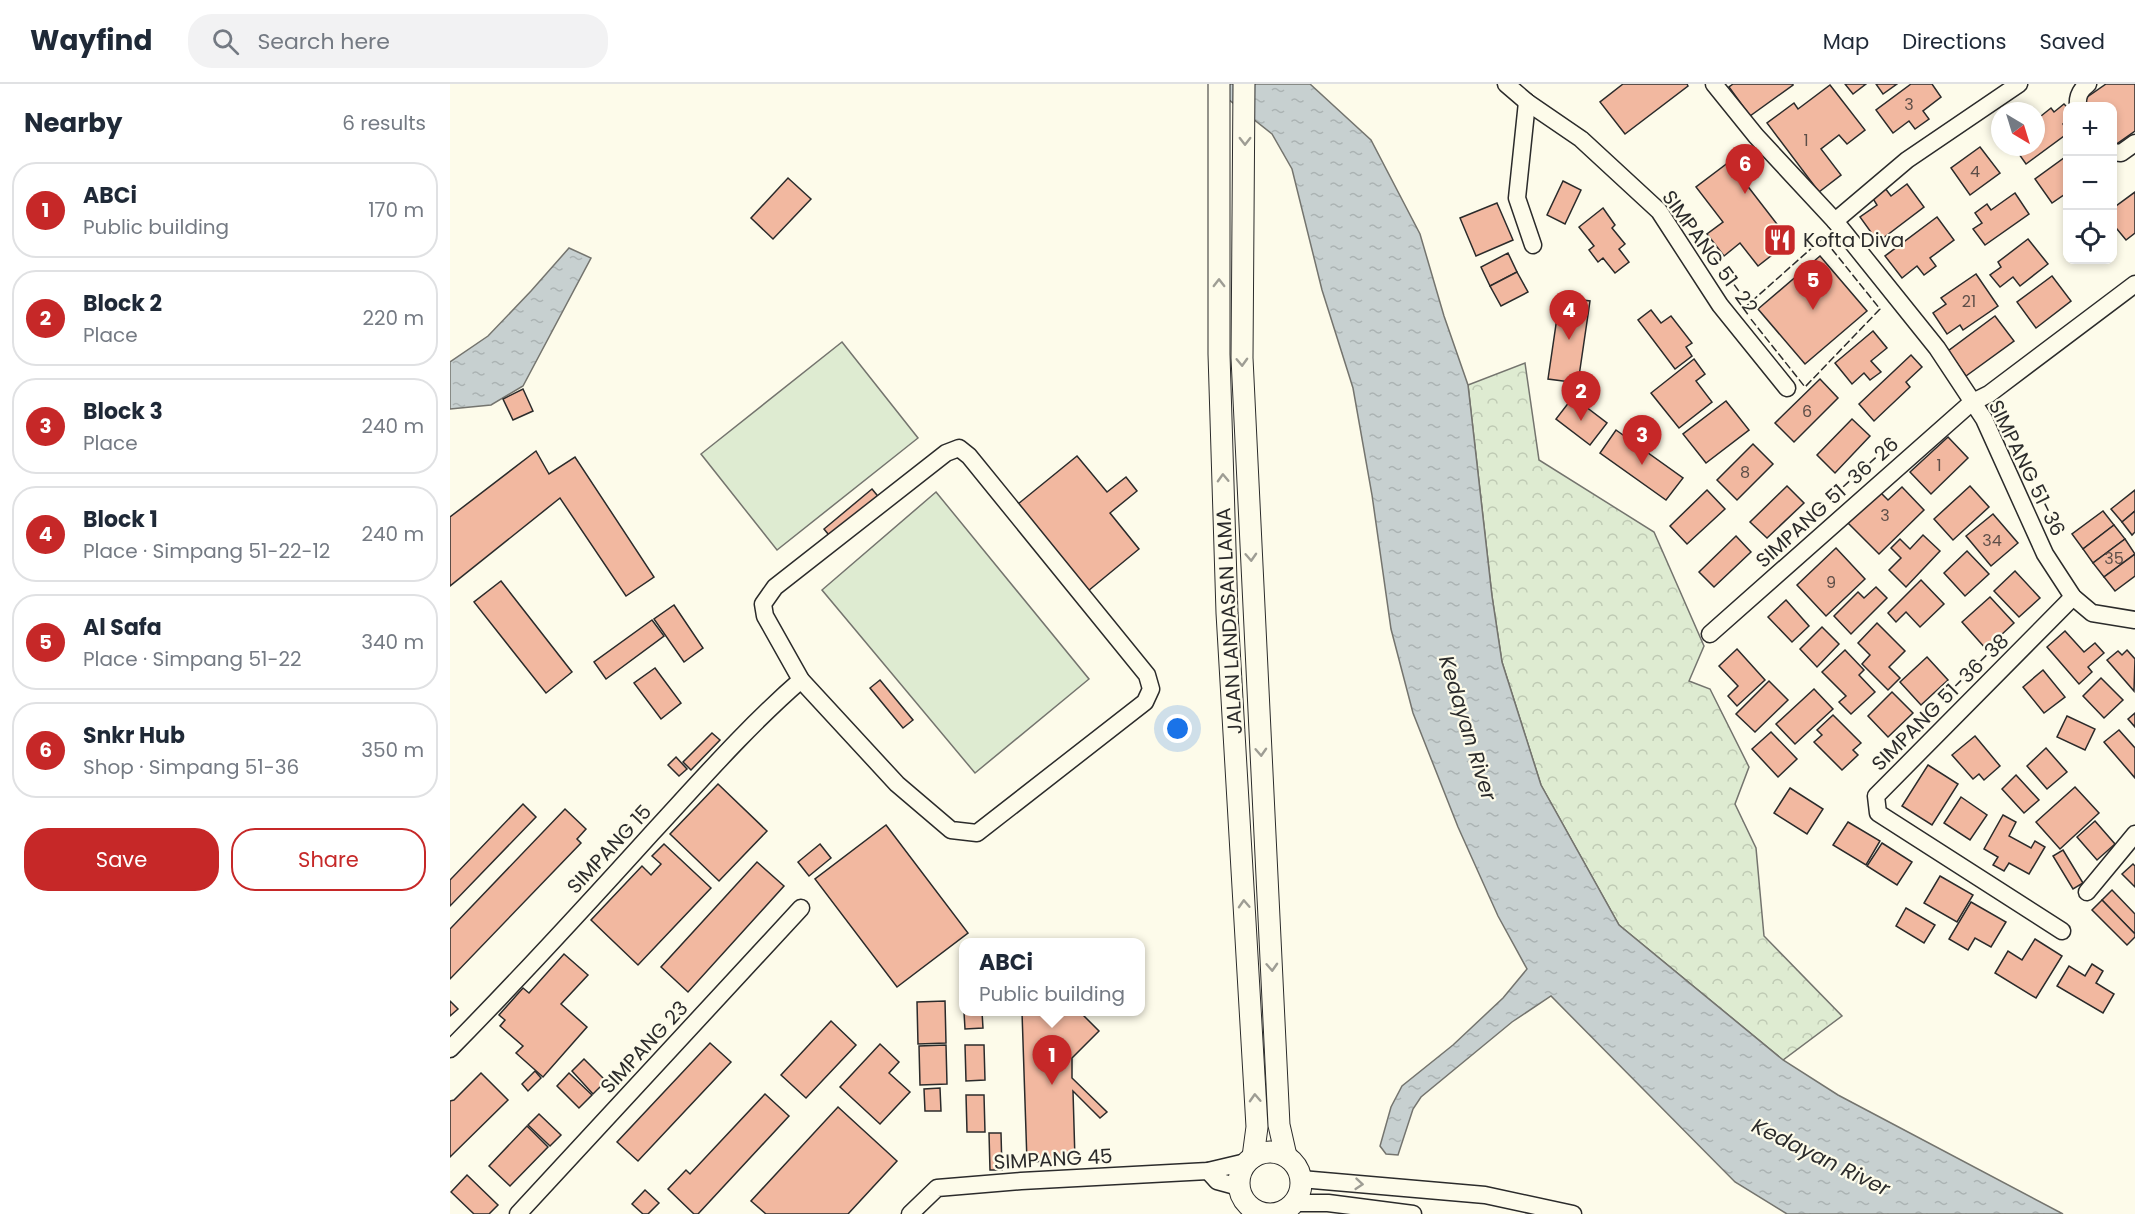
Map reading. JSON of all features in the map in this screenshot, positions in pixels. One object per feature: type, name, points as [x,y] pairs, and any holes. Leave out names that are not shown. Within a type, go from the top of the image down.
[{"type":"main road","name":"JALAN LANDASAN LAMA","points":[[1219,84],[1219,354],[1226,601],[1257,1127],[1250,1159]]},
{"type":"main road","name":"JALAN LANDASAN LAMA","points":[[1244,84],[1245,198],[1242,358],[1279,1125],[1286,1156]]},
{"type":"main road","points":[[1269,1152],[1286,1156],[1298,1170],[1300,1179],[1298,1196],[1288,1209],[1269,1214],[1252,1211],[1241,1195],[1239,1187],[1239,1178],[1250,1159],[1269,1152]]},
{"type":"street","name":"SIMPANG 51-22","points":[[1506,84],[1527,102],[1581,139],[1659,211],[1720,305],[1787,388]]},
{"type":"street","name":"SIMPANG 51-36","points":[[1714,84],[1756,136],[1835,222],[1937,348],[1984,419],[2045,554],[2073,597],[2092,613],[2135,620]]},
{"type":"street","points":[[1835,222],[1907,160],[2019,84]]},
{"type":"street","points":[[2078,102],[2082,89],[2088,84]]},
{"type":"street","points":[[1527,102],[1517,198],[1533,245]]},
{"type":"street","points":[[2117,153],[2121,153],[2135,143]]},
{"type":"street","name":"SIMPANG 51-36-26","points":[[1710,634],[1971,402],[1989,394],[2135,284]]},
{"type":"street","points":[[959,448],[969,456],[1147,675],[1151,689],[1146,702],[978,833],[951,830],[897,784],[801,680],[765,616],[763,604],[775,587],[946,453],[959,448]]},
{"type":"street","name":"SIMPANG 51-36-38","points":[[2062,931],[1878,813],[1876,796],[2073,597]]},
{"type":"street","name":"SIMPANG 15","points":[[450,1049],[653,833],[733,743],[801,680]]},
{"type":"street","points":[[2087,892],[2135,834]]},
{"type":"street","name":"SIMPANG 23","points":[[518,1214],[801,908]]},
{"type":"street","name":"SIMPANG 45","points":[[910,1214],[937,1188],[1021,1181],[1208,1172],[1250,1159]]},
{"type":"street","points":[[1208,1172],[1217,1181],[1239,1187]]},
{"type":"street","points":[[1300,1179],[1485,1195],[1573,1214]]},
{"type":"street","points":[[1288,1209],[1328,1203],[1413,1214]]},
{"type":"green space","points":[[842,342],[918,438],[777,550],[701,454]]},
{"type":"green space","points":[[1525,363],[1539,460],[1654,532],[1704,646],[1689,681],[1710,689],[1749,767],[1735,804],[1756,848],[1764,936],[1842,1016],[1783,1060],[1619,925],[1541,785],[1502,662],[1492,596],[1468,385]]},
{"type":"green space","points":[[936,492],[1089,679],[975,773],[822,590]]},
{"type":"water","name":"Kedayan River","points":[[1209,84],[1310,84],[1371,140],[1420,234],[1444,316],[1468,385],[1492,596],[1502,662],[1541,785],[1619,925],[1783,1060],[1838,1095],[2063,1214],[1787,1214],[1735,1182],[1551,996],[1512,1022],[1421,1097],[1413,1109],[1398,1155],[1386,1154],[1380,1146],[1391,1107],[1402,1086],[1453,1045],[1503,998],[1527,969],[1498,916],[1458,827],[1413,713],[1391,629],[1372,495],[1353,388],[1322,290],[1292,169],[1272,134]]},
{"type":"water","points":[[569,248],[591,258],[523,386],[491,405],[450,409],[450,362],[488,336]]},
{"type":"building","points":[[1623,84],[1687,84],[1688,86],[1625,134],[1600,102]]},
{"type":"building","points":[[1733,84],[1793,85],[1750,116],[1729,87]]},
{"type":"building","points":[[1845,84],[1866,84],[1853,94]]},
{"type":"building","points":[[1876,84],[1897,84],[1883,94]]},
{"type":"building","points":[[1911,84],[1932,84],[1941,97],[1923,111],[1929,119],[1915,129],[1909,121],[1893,133],[1876,110]]},
{"type":"building","points":[[2106,84],[2135,84],[2135,131],[2117,144],[2117,102],[2085,102],[2083,100]]},
{"type":"building","points":[[1830,85],[1865,130],[1847,144],[1839,135],[1821,149],[1841,175],[1819,192],[1767,123],[1794,103],[1798,109]]},
{"type":"building","points":[[2063,105],[2063,137],[2045,150],[2045,113],[2051,108],[2054,112]]},
{"type":"building","points":[[1980,147],[2000,173],[1970,195],[1951,168]]},
{"type":"building","points":[[2020,156],[2037,156],[2026,164]]},
{"type":"building","points":[[2063,159],[2063,195],[2052,203],[2035,179]]},
{"type":"building","points":[[1729,162],[1790,241],[1758,266],[1740,243],[1724,256],[1707,234],[1723,222],[1696,187]]},
{"type":"building","points":[[788,178],[811,199],[773,239],[751,218]]},
{"type":"building","points":[[1563,181],[1581,190],[1565,224],[1547,215]]},
{"type":"building","points":[[1907,184],[1924,207],[1878,242],[1860,217],[1877,205],[1872,197],[1885,188],[1891,196]]},
{"type":"building","points":[[2135,192],[2135,233],[2126,240],[2117,229],[2117,205]]},
{"type":"building","points":[[2015,193],[2029,214],[1985,245],[1973,229],[1982,223],[1975,213],[1987,204],[1991,210]]},
{"type":"building","points":[[1497,203],[1513,240],[1476,256],[1460,218]]},
{"type":"building","points":[[1603,208],[1615,225],[1612,228],[1625,244],[1619,249],[1629,262],[1615,273],[1603,258],[1598,262],[1589,250],[1594,246],[1579,227]]},
{"type":"building","points":[[1937,217],[1954,240],[1930,258],[1936,266],[1924,275],[1917,266],[1902,278],[1885,256]]},
{"type":"building","points":[[2028,239],[2048,264],[2020,286],[2013,277],[2000,287],[1990,275],[2001,267],[1998,262]]},
{"type":"building","points":[[1508,253],[1517,272],[1490,286],[1481,267]]},
{"type":"building","points":[[1820,256],[1867,311],[1805,364],[1758,309]]},
{"type":"building","points":[[1517,272],[1528,292],[1501,306],[1490,286]]},
{"type":"building","points":[[1976,274],[1998,306],[1963,330],[1960,325],[1947,334],[1933,313],[1946,304],[1941,298]]},
{"type":"building","points":[[2052,276],[2071,301],[2036,328],[2017,302]]},
{"type":"building","points":[[1560,297],[1590,301],[1578,383],[1548,379]]},
{"type":"building","points":[[1651,310],[1661,323],[1671,316],[1692,343],[1686,347],[1692,356],[1675,369],[1638,320]]},
{"type":"building","points":[[1995,316],[2014,341],[1966,376],[1948,351]]},
{"type":"building","points":[[1873,331],[1887,348],[1871,361],[1881,372],[1870,380],[1864,373],[1852,384],[1835,363]]},
{"type":"building","points":[[1911,355],[1922,367],[1906,382],[1910,387],[1874,421],[1859,404]]},
{"type":"building","points":[[1694,359],[1705,374],[1696,381],[1712,402],[1679,428],[1651,393]]},
{"type":"building","points":[[1820,379],[1838,398],[1794,442],[1775,423]]},
{"type":"building","points":[[523,389],[533,411],[513,420],[503,399]]},
{"type":"building","points":[[1573,397],[1607,423],[1590,445],[1556,419]]},
{"type":"building","points":[[1726,401],[1749,430],[1706,463],[1683,434]]},
{"type":"building","points":[[1852,419],[1870,436],[1835,473],[1817,455]]},
{"type":"building","points":[[1616,430],[1683,478],[1666,500],[1600,453]]},
{"type":"building","points":[[1948,437],[1968,458],[1931,494],[1910,472]]},
{"type":"building","points":[[1753,444],[1773,464],[1737,500],[1717,480]]},
{"type":"building","points":[[536,451],[549,474],[575,457],[654,577],[626,596],[560,498],[450,586],[450,517]]},
{"type":"building","points":[[1077,456],[1107,492],[1126,477],[1137,491],[1110,513],[1139,549],[1088,591],[1018,504]]},
{"type":"building","points":[[1787,486],[1804,503],[1767,538],[1750,522]]},
{"type":"building","points":[[1970,486],[1989,507],[1953,540],[1934,519]]},
{"type":"building","points":[[1902,487],[1924,510],[1879,554],[1846,521],[1878,490],[1888,500]]},
{"type":"building","points":[[872,489],[881,500],[833,540],[824,529]]},
{"type":"building","points":[[1707,490],[1725,509],[1687,544],[1670,526]]},
{"type":"building","points":[[2135,490],[2135,511],[2122,522],[2111,509]]},
{"type":"building","points":[[2103,511],[2114,525],[2083,549],[2072,534]]},
{"type":"building","points":[[2135,511],[2135,532],[2132,535],[2122,522]]},
{"type":"building","points":[[1993,514],[2018,543],[1991,566],[1966,536]]},
{"type":"building","points":[[2114,525],[2125,539],[2093,563],[2083,549]]},
{"type":"building","points":[[1923,535],[1940,551],[1906,587],[1889,570],[1901,558],[1891,548],[1900,539],[1910,549]]},
{"type":"building","points":[[1736,536],[1751,552],[1714,587],[1699,572]]},
{"type":"building","points":[[2125,539],[2135,554],[2104,577],[2093,563]]},
{"type":"building","points":[[1836,548],[1865,579],[1826,616],[1797,585]]},
{"type":"building","points":[[1967,551],[1989,574],[1965,596],[1944,573]]},
{"type":"building","points":[[2135,554],[2135,576],[2115,591],[2104,577]]},
{"type":"building","points":[[2015,571],[2040,598],[2019,617],[1994,591]]},
{"type":"building","points":[[1921,580],[1944,604],[1920,627],[1906,612],[1896,622],[1888,613]]},
{"type":"building","points":[[501,581],[572,672],[546,693],[474,602]]},
{"type":"building","points":[[1876,587],[1887,598],[1851,634],[1834,616],[1858,592],[1864,598]]},
{"type":"building","points":[[1990,597],[2014,623],[1986,649],[1962,622]]},
{"type":"building","points":[[1786,600],[1809,626],[1792,642],[1768,617]]},
{"type":"building","points":[[674,605],[703,648],[684,662],[654,619]]},
{"type":"building","points":[[652,620],[664,636],[606,679],[594,662]]},
{"type":"building","points":[[1877,623],[1905,651],[1889,667],[1900,678],[1888,690],[1862,664],[1870,655],[1858,643]]},
{"type":"building","points":[[1822,627],[1839,644],[1817,667],[1800,649]]},
{"type":"building","points":[[2065,631],[2084,652],[2095,643],[2104,653],[2088,667],[2092,672],[2079,684],[2047,647]]},
{"type":"building","points":[[1737,649],[1765,680],[1737,706],[1728,696],[1738,686],[1719,666]]},
{"type":"building","points":[[1845,650],[1864,670],[1859,675],[1875,692],[1851,714],[1839,702],[1846,696],[1822,672]]},
{"type":"building","points":[[2127,650],[2135,659],[2134,691],[2107,660],[2118,651],[2122,655]]},
{"type":"building","points":[[1927,657],[1948,680],[1921,705],[1900,682]]},
{"type":"building","points":[[655,668],[681,703],[661,719],[634,683]]},
{"type":"building","points":[[2043,670],[2065,697],[2044,713],[2023,687]]},
{"type":"building","points":[[2101,678],[2123,700],[2104,718],[2083,696]]},
{"type":"building","points":[[880,680],[913,720],[903,728],[870,688]]},
{"type":"building","points":[[1769,681],[1788,700],[1755,732],[1736,714]]},
{"type":"building","points":[[1814,689],[1833,709],[1795,744],[1776,724]]},
{"type":"building","points":[[1892,692],[1913,713],[1888,737],[1868,716]]},
{"type":"building","points":[[2135,713],[2135,727],[2128,719]]},
{"type":"building","points":[[1833,715],[1861,743],[1853,750],[1858,755],[1842,770],[1814,742],[1822,735],[1817,730]]},
{"type":"building","points":[[2067,716],[2095,729],[2085,750],[2057,737]]},
{"type":"building","points":[[2119,730],[2135,748],[2135,778],[2104,742]]},
{"type":"building","points":[[1771,732],[1797,759],[1778,777],[1752,749]]},
{"type":"building","points":[[712,733],[720,740],[691,770],[683,762]]},
{"type":"building","points":[[1975,736],[2000,766],[1984,780],[1979,774],[1973,779],[1952,755]]},
{"type":"building","points":[[2046,748],[2067,772],[2047,789],[2027,766]]},
{"type":"building","points":[[676,757],[687,769],[679,776],[668,765]]},
{"type":"building","points":[[1928,765],[1958,784],[1932,825],[1902,806]]},
{"type":"building","points":[[2016,775],[2039,800],[2024,813],[2002,789]]},
{"type":"building","points":[[718,784],[767,831],[719,881],[670,834]]},
{"type":"building","points":[[2075,787],[2099,813],[2060,849],[2036,822]]},
{"type":"building","points":[[1790,788],[1823,809],[1807,834],[1774,813]]},
{"type":"building","points":[[1961,797],[1987,815],[1970,840],[1944,823]]},
{"type":"building","points":[[523,804],[536,817],[450,906],[450,880]]},
{"type":"building","points":[[565,809],[586,829],[577,839],[581,843],[450,979],[450,929]]},
{"type":"building","points":[[2003,815],[2016,822],[2009,836],[2031,848],[2035,841],[2045,847],[2029,874],[2009,863],[2004,871],[1993,865],[1998,857],[1984,849]]},
{"type":"building","points":[[2095,821],[2115,844],[2097,860],[2077,837]]},
{"type":"building","points":[[1848,822],[1880,841],[1866,865],[1833,845]]},
{"type":"building","points":[[886,825],[968,933],[897,987],[815,879]]},
{"type":"building","points":[[1882,843],[1912,862],[1897,885],[1867,866]]},
{"type":"building","points":[[664,844],[711,888],[638,965],[591,920],[642,866],[651,875],[661,864],[652,856]]},
{"type":"building","points":[[820,844],[831,858],[809,876],[798,862]]},
{"type":"building","points":[[2063,850],[2083,883],[2073,889],[2053,856]]},
{"type":"building","points":[[757,862],[784,886],[688,992],[661,967]]},
{"type":"building","points":[[2133,864],[2135,866],[2135,887],[2122,874]]},
{"type":"building","points":[[1940,876],[1973,895],[1957,922],[1924,903]]},
{"type":"building","points":[[2112,890],[2135,914],[2135,934],[2102,900]]},
{"type":"building","points":[[2102,900],[2135,934],[2127,945],[2092,910]]},
{"type":"building","points":[[1971,902],[2006,922],[1991,947],[1975,938],[1968,950],[1949,939]]},
{"type":"building","points":[[1906,908],[1935,925],[1924,943],[1896,926]]},
{"type":"building","points":[[2035,939],[2062,956],[2036,998],[1995,973],[2008,951],[2022,960]]},
{"type":"building","points":[[564,954],[588,975],[561,1004],[587,1027],[543,1077],[516,1053],[523,1046],[500,1026],[505,1020],[499,1015],[523,988],[529,993]]},
{"type":"building","points":[[2092,964],[2103,971],[2096,983],[2114,994],[2103,1013],[2057,986],[2069,966],[2085,976]]},
{"type":"building","points":[[450,1001],[458,1009],[450,1016]]},
{"type":"building","points":[[945,1001],[946,1043],[918,1044],[917,1002]]},
{"type":"building","points":[[964,1016],[982,1016],[983,1028],[965,1029]]},
{"type":"building","points":[[1022,1016],[1084,1016],[1099,1031],[1072,1058],[1072,1078],[1107,1112],[1100,1118],[1073,1091],[1075,1160],[1027,1162]]},
{"type":"building","points":[[831,1021],[856,1045],[806,1098],[781,1075]]},
{"type":"building","points":[[710,1043],[731,1062],[638,1161],[617,1142]]},
{"type":"building","points":[[880,1044],[899,1062],[889,1073],[910,1092],[880,1124],[840,1087]]},
{"type":"building","points":[[946,1045],[947,1084],[920,1085],[919,1046]]},
{"type":"building","points":[[965,1045],[984,1045],[985,1080],[966,1081]]},
{"type":"building","points":[[584,1059],[606,1081],[593,1094],[572,1071]]},
{"type":"building","points":[[535,1071],[541,1078],[528,1091],[522,1084]]},
{"type":"building","points":[[481,1073],[508,1100],[450,1157],[450,1101],[454,1100]]},
{"type":"building","points":[[569,1073],[592,1095],[579,1108],[557,1086]]},
{"type":"building","points":[[940,1088],[941,1111],[925,1111],[924,1089]]},
{"type":"building","points":[[765,1094],[789,1116],[698,1214],[694,1214],[668,1189],[686,1170],[690,1174]]},
{"type":"building","points":[[966,1095],[984,1095],[985,1132],[967,1132]]},
{"type":"building","points":[[838,1107],[897,1161],[848,1214],[766,1214],[751,1201]]},
{"type":"building","points":[[539,1114],[561,1135],[550,1146],[528,1125]]},
{"type":"building","points":[[527,1126],[548,1147],[510,1186],[489,1166]]},
{"type":"building","points":[[989,1133],[1001,1133],[1002,1170],[990,1170]]},
{"type":"building","points":[[467,1175],[498,1205],[489,1214],[474,1214],[451,1192]]},
{"type":"building","points":[[645,1190],[659,1203],[648,1214],[643,1214],[632,1204]]},
{"type":"fence","points":[[1743,309],[1823,238],[1880,309],[1805,387],[1750,318]]},
{"type":"place","name":"Snkr Hub","points":[[1745,194]]},
{"type":"place","name":"Kofta Diva","points":[[1780,240]]},
{"type":"place","name":"Al Safa","points":[[1813,310]]},
{"type":"place","name":"Block 1","points":[[1569,340]]},
{"type":"place","name":"Block 2","points":[[1581,421]]},
{"type":"place","name":"Block 3","points":[[1642,465]]},
{"type":"place","name":"ABCi","points":[[1052,1085]]}]
